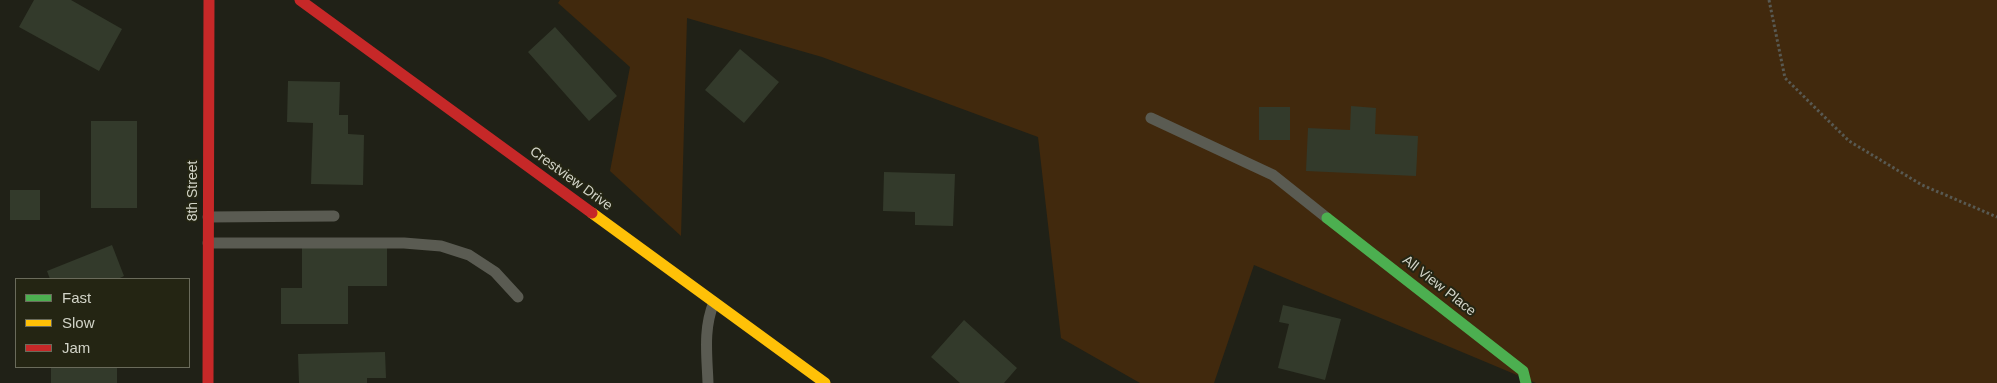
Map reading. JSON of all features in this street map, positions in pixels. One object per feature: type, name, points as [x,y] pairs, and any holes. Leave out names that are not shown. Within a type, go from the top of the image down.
[{"type":"street","name":"8th Street","points":[[208,383],[209,0]]},
{"type":"street","name":"Crestview Drive","points":[[300,0],[825,383]]},
{"type":"street","name":"All View Place","points":[[1327,218],[1523,371],[1526,383]]},
{"type":"lane","points":[[1151,118],[1273,176],[1327,218]]},
{"type":"lane","points":[[208,217],[334,216]]},
{"type":"lane","points":[[208,243],[404,243],[441,246],[469,255],[495,272],[518,298]]},
{"type":"lane","points":[[708,383],[706,333],[708,316],[714,302]]},
{"type":"path","points":[[1769,0],[1785,78],[1849,141],[1922,185],[1997,217]]},
{"type":"shaded area","points":[[560,0],[1997,0],[1997,383],[1536,383],[1254,265],[1214,383],[1140,383],[1061,338],[1038,137],[822,57],[687,18],[681,236],[610,171],[630,67],[558,3]]},
{"type":"building","points":[[34,0],[71,0],[122,29],[99,71],[19,27]]},
{"type":"building","points":[[555,27],[617,96],[589,121],[528,52]]},
{"type":"building","points":[[740,49],[779,82],[744,123],[705,90]]},
{"type":"building","points":[[288,81],[340,82],[339,115],[348,115],[348,134],[364,135],[363,185],[311,184],[313,123],[287,122]]},
{"type":"building","points":[[1351,106],[1376,108],[1375,134],[1418,136],[1416,176],[1306,171],[1308,128],[1350,130]]},
{"type":"building","points":[[1259,107],[1290,107],[1290,140],[1259,140]]},
{"type":"building","points":[[91,121],[137,121],[137,208],[91,208]]},
{"type":"building","points":[[884,172],[955,174],[953,226],[915,225],[915,212],[883,211]]},
{"type":"building","points":[[10,190],[40,190],[40,220],[10,220]]},
{"type":"building","points":[[112,245],[124,276],[120,278],[50,278],[47,271]]},
{"type":"building","points":[[302,248],[387,248],[387,286],[348,286],[348,324],[281,324],[281,288],[302,288]]},
{"type":"building","points":[[1283,305],[1341,319],[1325,380],[1278,368],[1289,324],[1279,322]]},
{"type":"building","points":[[964,320],[1017,368],[1004,383],[960,383],[931,357]]},
{"type":"building","points":[[385,352],[386,378],[367,378],[367,383],[299,383],[298,354]]},
{"type":"building","points":[[51,368],[117,368],[117,383],[51,383]]},
{"type":"traffic: fast","points":[[1327,218],[1523,371],[1526,383]]},
{"type":"traffic: slow","points":[[592,213],[825,383]]},
{"type":"traffic: jam","points":[[208,383],[209,0]]},
{"type":"traffic: jam","points":[[300,0],[592,213]]}]
